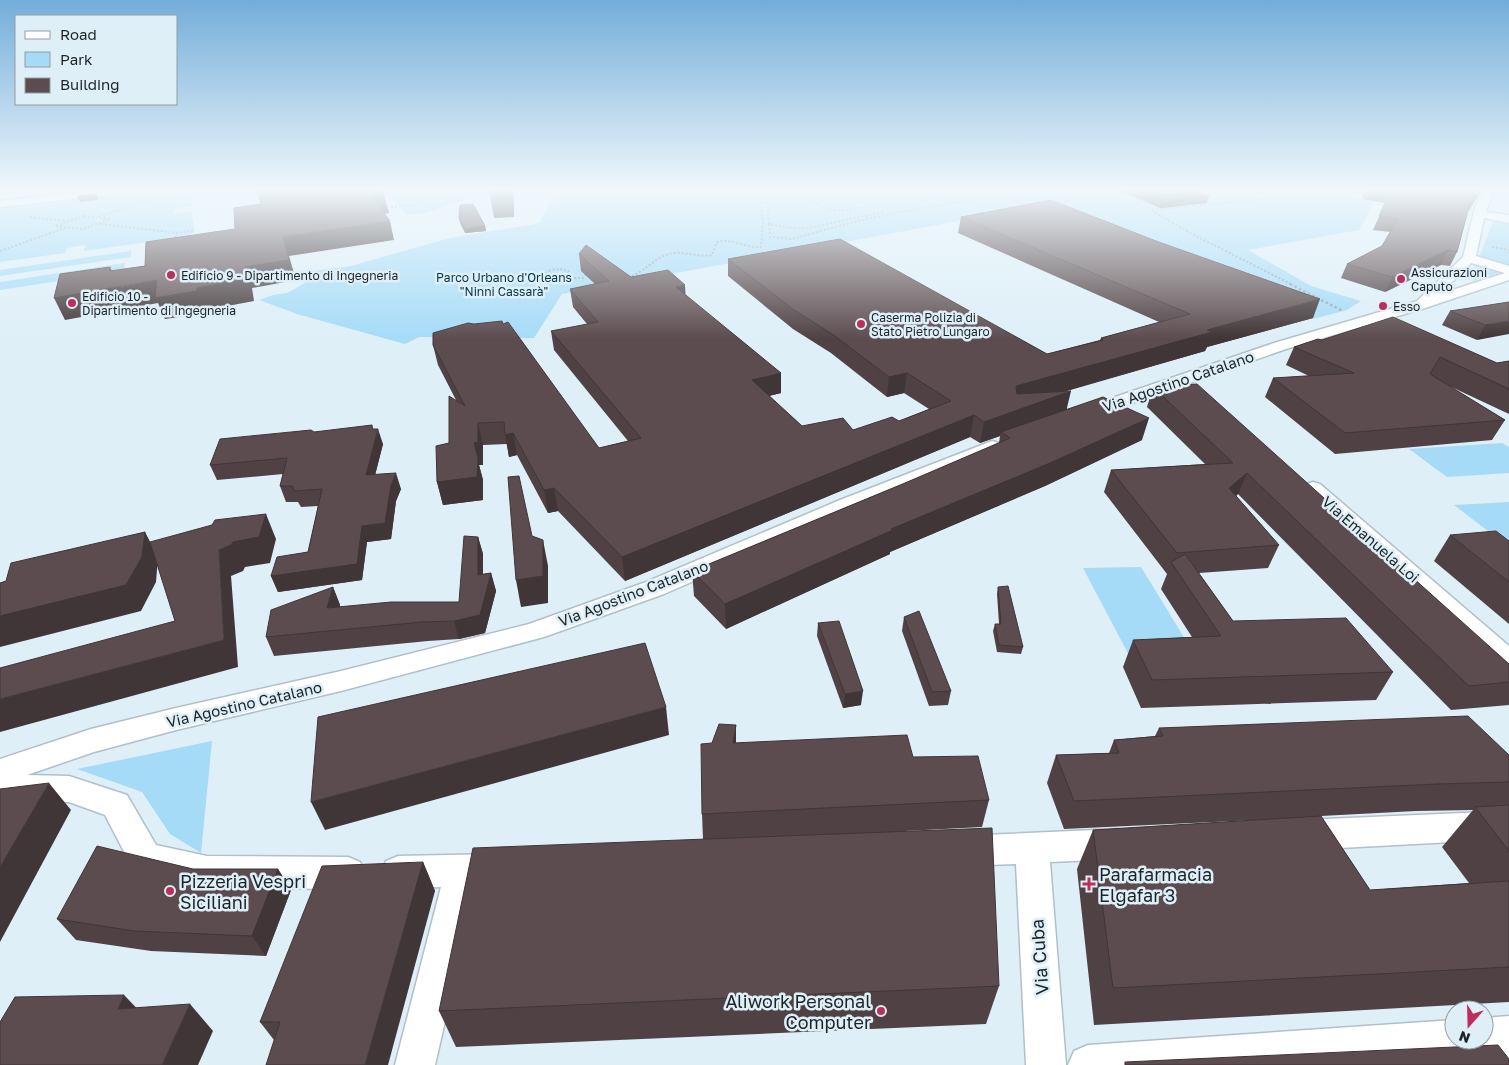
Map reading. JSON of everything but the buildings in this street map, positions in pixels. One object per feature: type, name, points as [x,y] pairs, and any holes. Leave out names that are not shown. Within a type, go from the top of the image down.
[{"type":"street","points":[[1420,305],[1470,258],[1474,240]]},
{"type":"street","points":[[1470,258],[1509,270]]},
{"type":"street","name":"Via Agostino Catalano","points":[[1070,418],[1196,384],[1280,346],[1420,305],[1509,276]]},
{"type":"street","name":"Via Agostino Catalano","points":[[0,772],[101,739],[176,719],[341,681],[535,631],[654,588],[857,502],[1016,438]]},
{"type":"street","name":"Via Emanuela Loi","points":[[1298,476],[1509,661]]},
{"type":"street","points":[[0,788],[69,789],[116,805],[145,858],[207,872],[323,873],[532,868]]},
{"type":"street","points":[[1270,837],[1509,825]]},
{"type":"street","points":[[932,852],[1151,842]]},
{"type":"street","name":"Via Cuba","points":[[1032,848],[1046,1065]]},
{"type":"street","points":[[415,1065],[462,871]]},
{"type":"street","points":[[1494,1038],[1509,1036]]},
{"type":"street","points":[[1088,1065],[1444,1041]]},
{"type":"street","points":[[1492,1050],[1502,1065]]},
{"type":"path","points":[[0,251],[32,240]]},
{"type":"path","points":[[621,277],[636,275],[667,254],[681,253],[699,257],[712,255],[717,242],[722,240],[728,240],[749,248],[761,247],[762,240]]},
{"type":"path","points":[[1203,240],[1329,306],[1350,314]]},
{"type":"path","points":[[1496,248],[1509,250]]},
{"type":"path","points":[[566,278],[570,275],[568,271],[560,269],[551,270],[544,275],[556,279],[583,278],[587,275],[588,270]]},
{"type":"green space","points":[[0,240],[165,240],[84,251],[85,245],[67,248],[65,253],[0,262]]},
{"type":"green space","name":"Parco Urbano d'Orleans \"Ninni Cassarà\"","points":[[444,240],[857,240],[562,294],[534,338],[419,337],[405,344],[297,314],[259,300],[287,293],[305,283],[305,272],[351,266]]},
{"type":"green space","points":[[1127,240],[1305,240],[1248,250],[1311,286],[1361,301],[1347,310],[1313,319]]},
{"type":"green space","points":[[1486,240],[1509,240],[1509,266],[1484,259],[1480,255]]},
{"type":"green space","points":[[131,251],[131,257],[0,276],[0,270]]},
{"type":"green space","points":[[125,263],[124,271],[0,290],[0,282]]},
{"type":"green space","points":[[1476,265],[1479,265],[1506,271],[1473,281]]},
{"type":"green space","points":[[1502,443],[1509,447],[1509,473],[1447,477],[1409,449]]},
{"type":"green space","points":[[1509,502],[1509,547],[1454,505]]},
{"type":"green space","points":[[1141,567],[1196,657],[1131,659],[1083,568]]},
{"type":"green space","points":[[212,741],[201,853],[170,834],[142,792],[77,769]]},
{"type":"place","name":"Edificio 9 - Dipartimento di Ingegneria","points":[[171,275]]},
{"type":"place","name":"Assicurazioni Caputo","points":[[1401,279]]},
{"type":"place","name":"Edificio 10 - Dipartimento di Ingegneria","points":[[72,303]]},
{"type":"place","name":"Esso","points":[[1383,306]]},
{"type":"place","name":"Caserma Polizia di Stato Pietro Lungaro","points":[[861,324]]},
{"type":"place","name":"Parafarmacia Elgafar 3","points":[[1089,884]]},
{"type":"place","name":"Pizzeria Vespri Siciliani","points":[[170,891]]},
{"type":"place","name":"Aliwork Personal Computer","points":[[881,1011]]}]
